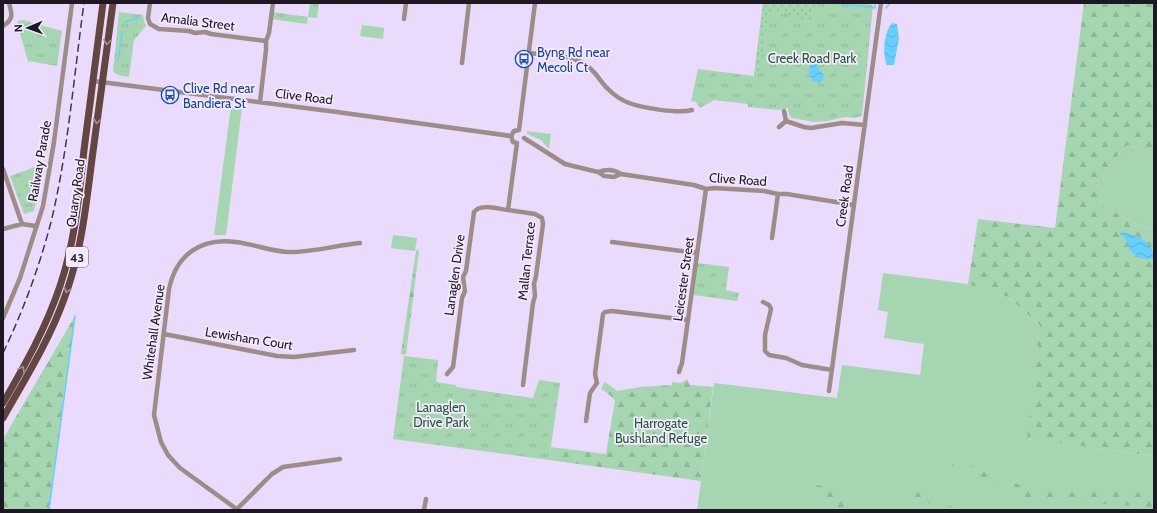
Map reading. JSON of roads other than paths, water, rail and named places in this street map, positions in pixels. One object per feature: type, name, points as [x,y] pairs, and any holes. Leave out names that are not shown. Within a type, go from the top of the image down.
[{"type":"main road","name":"Quarry Road","points":[[3,403],[31,354],[47,322],[65,272],[75,226],[104,3]]},
{"type":"main road","name":"Quarry Road","points":[[3,418],[45,342],[70,283],[82,229],[112,3]]},
{"type":"street","points":[[3,26],[11,19],[9,3]]},
{"type":"street","name":"Railway Parade","points":[[3,318],[20,278],[42,206],[54,142],[72,3]]},
{"type":"street","name":"Amalia Street","points":[[150,3],[148,18],[150,24],[159,29],[189,31],[195,34],[205,32],[217,35],[266,41]]},
{"type":"street","points":[[260,102],[266,41],[269,33],[273,3]]},
{"type":"street","points":[[404,19],[406,3]]},
{"type":"street","points":[[462,63],[469,3]]},
{"type":"street","points":[[519,130],[535,3]]},
{"type":"street","name":"Creek Road","points":[[829,391],[881,3]]},
{"type":"street","points":[[529,53],[571,58],[582,62],[594,72],[607,89],[627,102],[642,107],[684,112],[692,110]]},
{"type":"street","name":"Clive Road","points":[[93,81],[511,136]]},
{"type":"street","points":[[784,111],[786,121]]},
{"type":"street","points":[[786,121],[804,127],[816,128],[842,124],[865,125]]},
{"type":"street","points":[[779,127],[786,121]]},
{"type":"street","points":[[519,130],[523,134],[524,138],[522,142],[513,142],[511,136],[513,132],[519,130]]},
{"type":"street","name":"Clive Road","points":[[524,138],[565,164],[598,172],[604,176],[614,177],[621,174],[694,185],[706,189],[714,188],[764,191],[854,205]]},
{"type":"street","name":"Mallan Terrace","points":[[517,143],[508,210],[535,214],[542,218],[543,221],[534,284],[535,298],[533,303],[523,385]]},
{"type":"street","points":[[3,169],[22,224]]},
{"type":"street","name":"Leicester Street","points":[[679,372],[682,363],[706,189]]},
{"type":"street","points":[[772,238],[778,194]]},
{"type":"street","name":"Lanaglen Drive","points":[[447,374],[453,367],[462,298],[465,291],[463,277],[466,271],[474,212],[476,209],[482,208],[508,210]]},
{"type":"street","points":[[3,229],[22,224],[36,226]]},
{"type":"street","name":"Whitehall Avenue","points":[[238,510],[180,468],[168,455],[160,442],[154,415],[169,289],[173,275],[179,263],[185,256],[196,248],[212,242],[224,240],[287,252],[360,243]]},
{"type":"street","points":[[612,242],[698,253]]},
{"type":"street","points":[[762,302],[770,305],[771,308],[765,335],[764,351],[769,355],[790,359],[802,365],[832,370]]},
{"type":"street","points":[[586,421],[590,394],[597,384],[595,374],[603,314],[612,311],[688,320]]},
{"type":"street","name":"Lewisham Court","points":[[164,334],[277,356],[294,357],[354,350]]},
{"type":"street","points":[[238,510],[272,474],[283,468],[340,459]]},
{"type":"street","points":[[424,510],[426,499]]},
{"type":"water","points":[[892,23],[897,24],[899,38],[894,65],[887,65],[885,61],[884,49],[887,32]]},
{"type":"water","points":[[811,64],[817,64],[820,71],[824,75],[823,80],[819,83],[813,81],[810,75],[809,69]]},
{"type":"water","points":[[1121,232],[1137,236],[1146,242],[1152,250],[1154,256],[1152,259],[1145,259],[1135,255],[1130,249],[1125,238],[1120,234]]},
{"type":"waterway","points":[[833,3],[875,8],[875,3]]},
{"type":"waterway","points":[[886,8],[890,3]]},
{"type":"waterway","points":[[125,22],[138,18]]},
{"type":"waterway","points":[[117,61],[122,33]]},
{"type":"waterway","points":[[49,510],[75,316]]},
{"type":"railway","points":[[3,353],[30,289],[51,222],[62,168],[84,3]]},
{"type":"place","name":"Byng Rd near Mecoli Ct","points":[[524,59]]},
{"type":"place","name":"Clive Rd near Bandiera St","points":[[170,95]]},
{"type":"park label","name":"Creek Road Park","points":[[812,58]]},
{"type":"park label","name":"Lanaglen Drive Park","points":[[441,414]]},
{"type":"park label","name":"Harrogate Bushland Refuge","points":[[661,430]]}]
